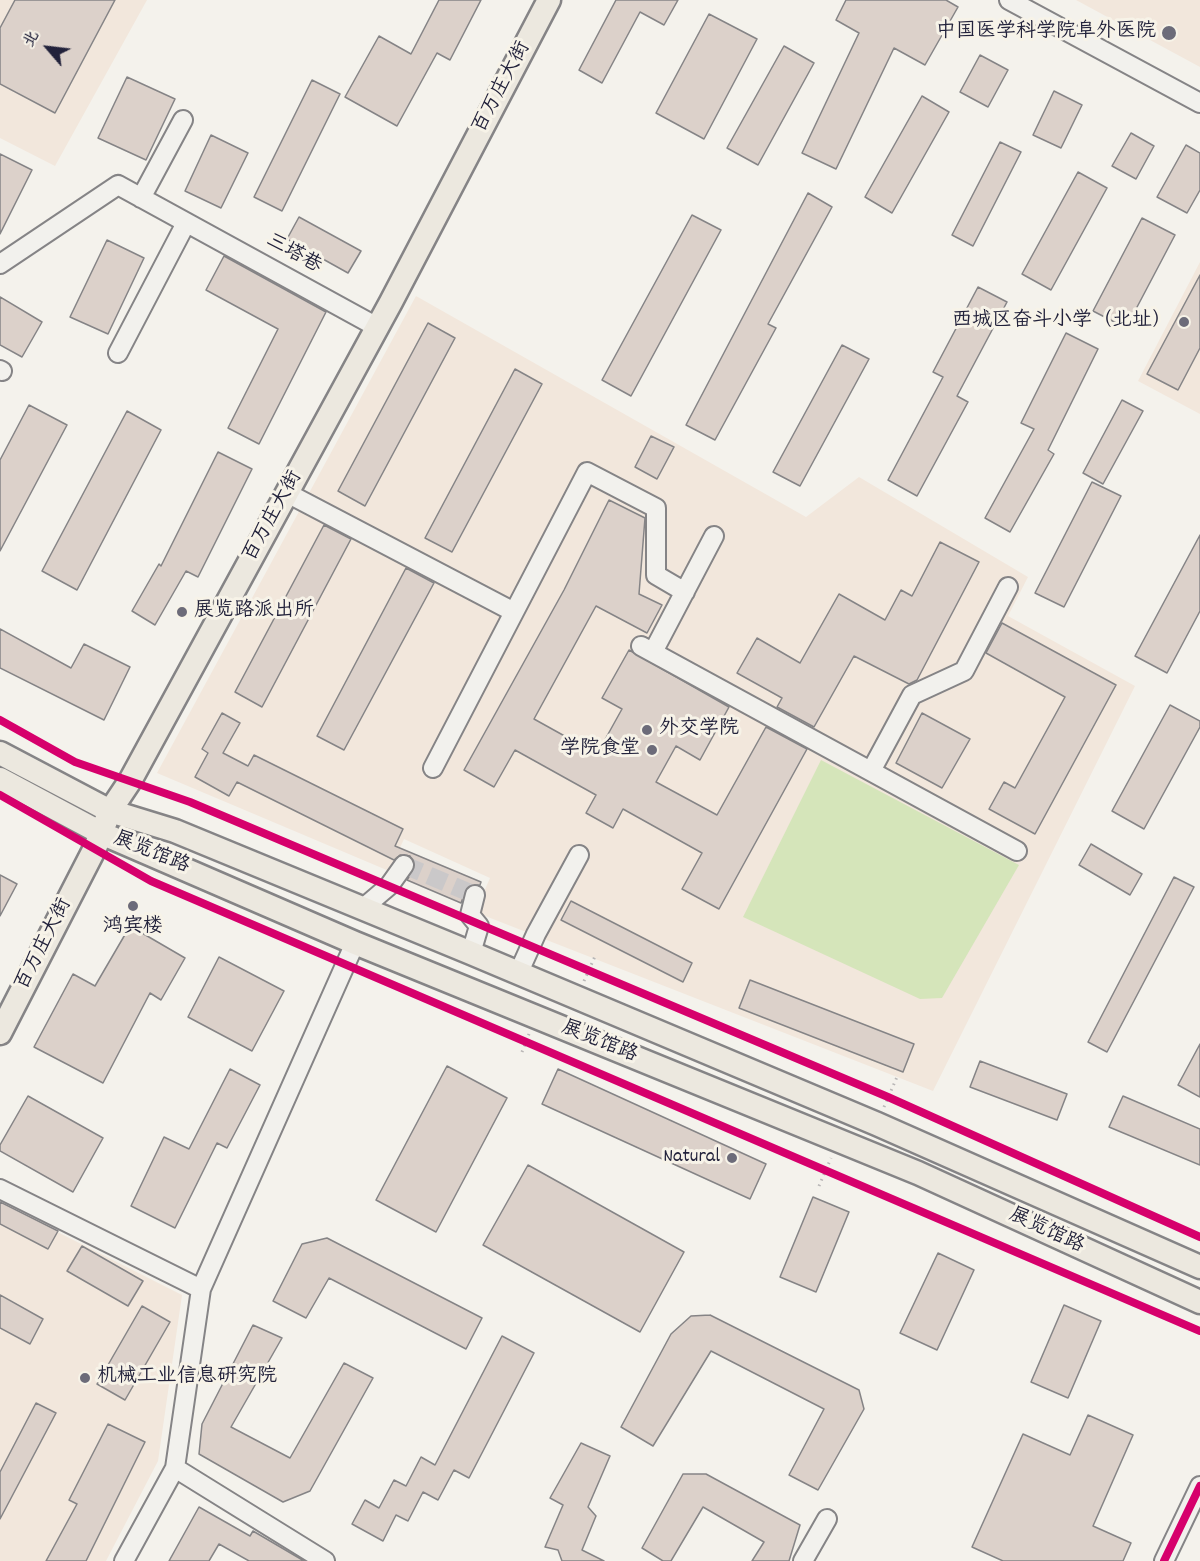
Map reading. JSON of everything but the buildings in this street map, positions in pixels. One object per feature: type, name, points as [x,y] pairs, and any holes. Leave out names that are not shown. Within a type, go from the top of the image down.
[{"type":"main road","name":"百万庄大街","points":[[0,1033],[110,811],[130,781],[377,327],[549,0]]},
{"type":"main road","name":"展览馆路","points":[[0,753],[110,811],[175,831],[471,953],[887,1129],[1200,1267]]},
{"type":"main road","name":"展览馆路","points":[[0,778],[101,833],[355,943],[918,1173],[1200,1302]]},
{"type":"street","points":[[1009,0],[1200,103]]},
{"type":"street","points":[[141,198],[183,120]]},
{"type":"street","name":"三塔巷","points":[[0,264],[118,185],[377,327]]},
{"type":"street","points":[[118,353],[186,223]]},
{"type":"street","points":[[433,768],[587,472],[656,508],[656,575],[685,592]]},
{"type":"street","points":[[287,493],[514,612]]},
{"type":"street","points":[[714,536],[685,592],[647,649],[1017,851]]},
{"type":"street","points":[[871,771],[912,695],[964,671],[1008,587]]},
{"type":"street","points":[[518,974],[536,934],[579,855]]},
{"type":"street","points":[[362,909],[389,886],[404,865]]},
{"type":"street","points":[[471,953],[479,926],[471,915],[475,895]]},
{"type":"street","points":[[124,1561],[175,1468],[201,1289],[355,943]]},
{"type":"street","points":[[0,1189],[201,1289]]},
{"type":"street","points":[[175,1468],[325,1561]]},
{"type":"street","points":[[1164,1561],[1200,1486]]},
{"type":"street","points":[[803,1561],[827,1519]]},
{"type":"path","points":[[579,966],[599,975]]},
{"type":"path","points":[[516,1036],[537,1045]]},
{"type":"path","points":[[877,1092],[898,1101]]},
{"type":"path","points":[[815,1165],[837,1174]]},
{"type":"shaded area","points":[[0,0],[147,0],[55,166],[0,138]]},
{"type":"shaded area","name":"中国医学科学院阜外医院","points":[[1076,0],[1200,0],[1200,67]]},
{"type":"shaded area","name":"西城区奋斗小学（北址）","points":[[1200,262],[1200,414],[1138,381]]},
{"type":"shaded area","name":"外交学院","points":[[416,296],[806,517],[859,477],[1028,577],[1008,616],[1135,686],[933,1091],[475,912],[490,878],[404,839],[389,871],[157,773]]},
{"type":"shaded area","name":"机械工业信息研究院","points":[[0,1203],[182,1295],[158,1461],[106,1561],[0,1561]]},
{"type":"green space","points":[[821,760],[1019,865],[942,998],[920,999],[743,917]]},
{"type":"tunnel","points":[[404,865],[475,895]]},
{"type":"cycle path","points":[[0,720],[75,762],[190,802],[888,1097],[1200,1237]]},
{"type":"cycle path","points":[[0,795],[151,881],[1200,1331]]},
{"type":"cycle path","points":[[1164,1561],[1200,1486]]},
{"type":"place","name":"中国医学科学院阜外医院","points":[[1169,33]]},
{"type":"place","name":"西城区奋斗小学（北址）","points":[[1184,322]]},
{"type":"place","name":"展览路派出所","points":[[182,612]]},
{"type":"place","name":"外交学院","points":[[647,730]]},
{"type":"place","name":"学院食堂","points":[[652,750]]},
{"type":"place","name":"鸿宾楼","points":[[133,906]]},
{"type":"place","name":"Natural","points":[[732,1158]]},
{"type":"place","name":"机械工业信息研究院","points":[[85,1378]]}]
